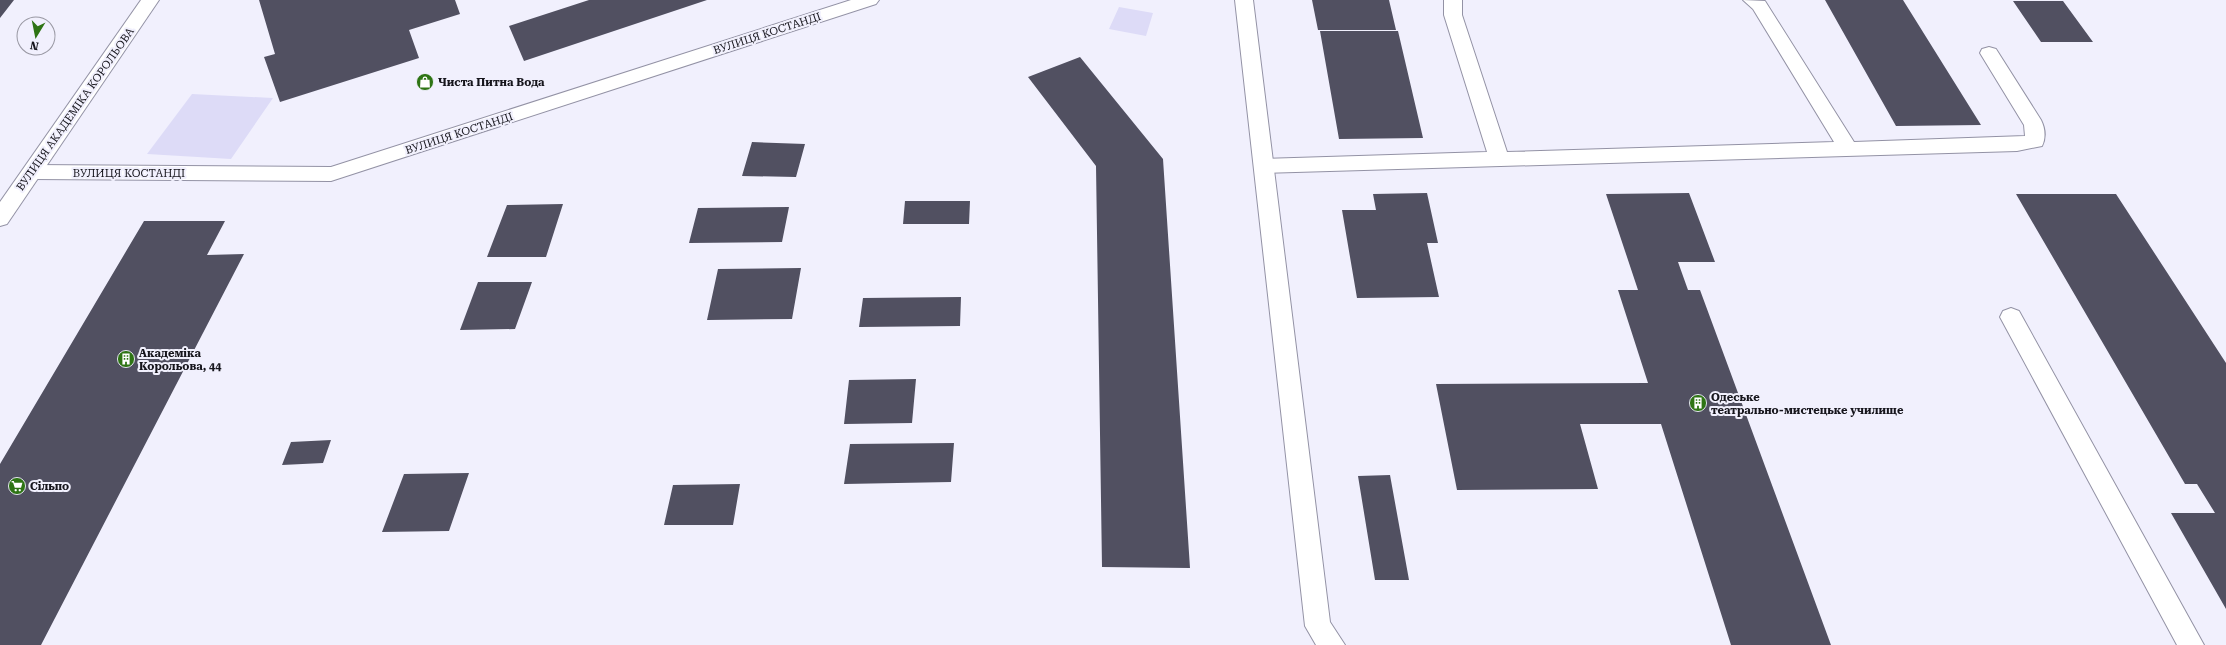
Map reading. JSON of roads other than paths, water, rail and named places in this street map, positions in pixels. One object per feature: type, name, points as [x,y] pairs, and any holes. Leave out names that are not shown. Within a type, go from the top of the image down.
[{"type":"street","name":"ВУЛИЦЯ АКАДЕМІКА КОРОЛЬОВА","points":[[0,218],[150,0]]},
{"type":"street","name":"ВУЛИЦЯ КОСТАНДІ","points":[[33,172],[332,174],[870,0]]},
{"type":"street","points":[[1244,0],[1318,626],[1332,645]]},
{"type":"street","points":[[1453,0],[1453,15],[1499,160]]},
{"type":"street","points":[[1752,0],[1759,6],[1848,149]]},
{"type":"street","points":[[1264,166],[2017,144],[2036,141],[2034,125],[1989,54]]},
{"type":"street","points":[[2012,317],[2191,645]]},
{"type":"place","name":"Чиста Питна Вода","points":[[425,82]]},
{"type":"place","name":"Академіка Корольова, 44","points":[[126,359]]},
{"type":"place","name":"Одеське театрально-мистецьке училище","points":[[1698,403]]},
{"type":"place","name":"Сільпо","points":[[17,486]]}]
